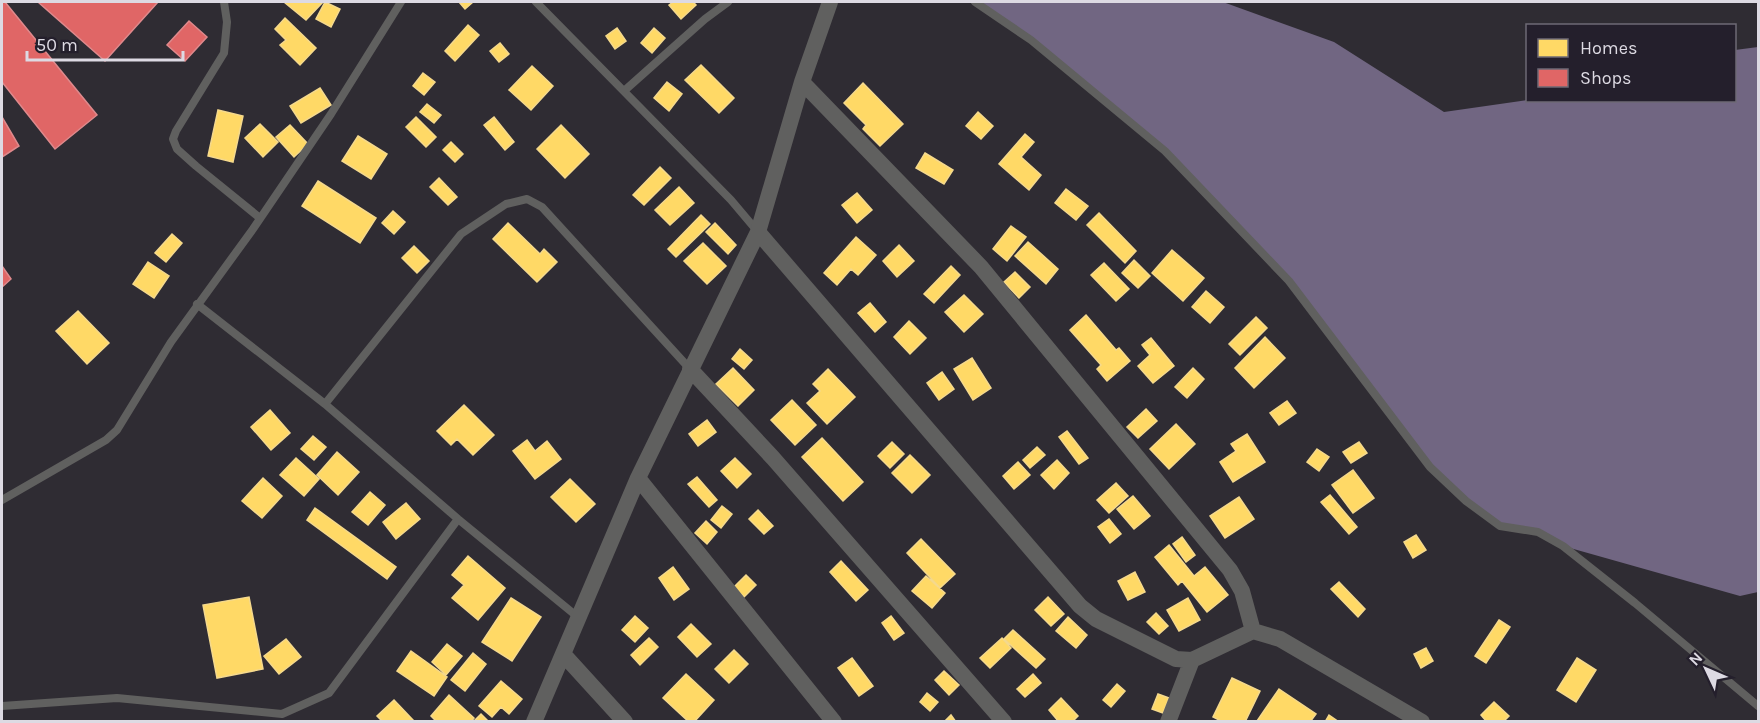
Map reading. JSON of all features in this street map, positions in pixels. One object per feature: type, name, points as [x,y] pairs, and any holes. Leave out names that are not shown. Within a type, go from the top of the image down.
[{"type":"street","points":[[534,722],[638,478],[758,232],[801,82],[830,2]]},
{"type":"street","points":[[801,82],[988,276],[1230,570],[1242,591],[1253,631]]},
{"type":"street","points":[[758,232],[1080,606],[1096,619],[1176,659],[1192,660],[1253,631],[1280,639],[1422,722]]},
{"type":"street","points":[[690,369],[773,458],[1004,722]]},
{"type":"street","points":[[638,478],[834,722]]},
{"type":"street","points":[[564,655],[625,722]]},
{"type":"street","points":[[1168,722],[1192,660]]},
{"type":"lane","points":[[224,2],[227,22],[224,53],[173,139],[177,148],[196,166],[260,218]]},
{"type":"lane","points":[[2,500],[106,440],[117,430],[171,342],[331,114],[401,2]]},
{"type":"lane","points":[[536,2],[731,200],[758,232]]},
{"type":"lane","points":[[624,91],[705,19],[728,2]]},
{"type":"lane","points":[[975,2],[1031,40],[1165,151],[1289,281],[1430,467],[1466,501],[1500,526],[1538,532],[1563,546],[1758,706]]},
{"type":"lane","points":[[325,404],[461,234],[506,204],[527,199],[542,207],[690,369]]},
{"type":"lane","points":[[197,304],[325,404],[458,519],[579,619]]},
{"type":"lane","points":[[2,706],[117,698],[282,714],[329,693],[458,519]]},
{"type":"shaded area","points":[[975,2],[1223,2],[1334,42],[1444,112],[1526,100],[1526,102],[1736,102],[1736,50],[1758,47],[1758,592],[1740,596],[1563,546],[1538,532],[1500,526],[1430,467],[1289,281],[1165,151],[1031,40]]},
{"type":"building: Homes","points":[[284,2],[323,2],[306,20]]},
{"type":"building: Homes","points":[[325,2],[340,9],[331,27],[316,19]]},
{"type":"building: Homes","points":[[459,2],[473,2],[465,9]]},
{"type":"building: Homes","points":[[673,2],[693,2],[696,5],[681,19],[669,5]]},
{"type":"building: Homes","points":[[285,18],[316,48],[300,65],[280,45],[286,40],[275,29]]},
{"type":"building: Homes","points":[[468,25],[479,35],[455,61],[445,51]]},
{"type":"building: Homes","points":[[617,28],[626,41],[615,49],[606,36]]},
{"type":"building: Homes","points":[[654,28],[665,38],[652,53],[641,43]]},
{"type":"building: Homes","points":[[500,43],[509,54],[499,62],[490,51]]},
{"type":"building: Homes","points":[[701,65],[734,98],[719,113],[685,80]]},
{"type":"building: Homes","points":[[532,66],[553,86],[531,110],[509,90]]},
{"type":"building: Homes","points":[[423,73],[435,82],[424,95],[413,86]]},
{"type":"building: Homes","points":[[667,82],[682,94],[669,111],[654,98]]},
{"type":"building: Homes","points":[[863,83],[903,124],[880,146],[863,129],[866,125],[844,103]]},
{"type":"building: Homes","points":[[320,88],[331,105],[301,123],[290,106]]},
{"type":"building: Homes","points":[[427,104],[441,115],[434,123],[420,112]]},
{"type":"building: Homes","points":[[218,110],[243,116],[233,162],[208,156]]},
{"type":"building: Homes","points":[[978,112],[993,126],[981,139],[966,126]]},
{"type":"building: Homes","points":[[416,117],[436,137],[426,147],[406,127]]},
{"type":"building: Homes","points":[[494,117],[514,142],[505,150],[484,125]]},
{"type":"building: Homes","points":[[260,124],[278,142],[263,157],[245,138]]},
{"type":"building: Homes","points":[[290,125],[308,144],[294,157],[276,137]]},
{"type":"building: Homes","points":[[561,125],[589,154],[565,178],[537,149]]},
{"type":"building: Homes","points":[[1025,134],[1034,142],[1021,157],[1041,175],[1029,190],[999,164]]},
{"type":"building: Homes","points":[[358,136],[387,154],[371,179],[342,161]]},
{"type":"building: Homes","points":[[451,142],[463,154],[455,162],[443,150]]},
{"type":"building: Homes","points":[[925,153],[953,170],[944,184],[916,168]]},
{"type":"building: Homes","points":[[660,167],[671,178],[644,205],[633,195]]},
{"type":"building: Homes","points":[[439,178],[457,197],[448,205],[430,187]]},
{"type":"building: Homes","points":[[318,181],[376,218],[360,243],[302,206]]},
{"type":"building: Homes","points":[[679,187],[694,203],[670,225],[655,210]]},
{"type":"building: Homes","points":[[1066,189],[1088,206],[1076,220],[1055,203]]},
{"type":"building: Homes","points":[[857,193],[872,210],[857,223],[842,205]]},
{"type":"building: Homes","points":[[393,211],[405,222],[394,234],[382,223]]},
{"type":"building: Homes","points":[[1099,213],[1136,251],[1125,263],[1087,225]]},
{"type":"building: Homes","points":[[701,215],[710,224],[676,257],[668,249]]},
{"type":"building: Homes","points":[[508,223],[540,254],[544,249],[557,262],[537,282],[493,239]]},
{"type":"building: Homes","points":[[715,223],[736,245],[728,254],[706,232]]},
{"type":"building: Homes","points":[[1011,226],[1026,237],[1007,261],[993,249]]},
{"type":"building: Homes","points":[[172,234],[182,243],[166,262],[155,253]]},
{"type":"building: Homes","points":[[856,237],[876,255],[858,275],[851,269],[837,285],[824,273]]},
{"type":"building: Homes","points":[[1028,242],[1058,269],[1046,284],[1015,256]]},
{"type":"building: Homes","points":[[703,243],[726,266],[707,284],[684,261]]},
{"type":"building: Homes","points":[[899,245],[914,261],[897,277],[883,261]]},
{"type":"building: Homes","points":[[414,246],[429,261],[417,273],[402,258]]},
{"type":"building: Homes","points":[[1172,250],[1204,278],[1183,301],[1152,273]]},
{"type":"building: Homes","points":[[1134,260],[1150,276],[1138,288],[1122,273]]},
{"type":"building: Homes","points":[[148,262],[169,276],[154,298],[133,284]]},
{"type":"building: Homes","points":[[1104,263],[1129,289],[1116,301],[1091,275]]},
{"type":"building: Homes","points":[[951,266],[960,275],[934,303],[924,294]]},
{"type":"building: Homes","points":[[1015,272],[1030,287],[1019,298],[1004,282]]},
{"type":"building: Homes","points":[[1206,291],[1224,307],[1210,323],[1192,307]]},
{"type":"building: Homes","points":[[964,295],[983,314],[964,332],[945,312]]},
{"type":"building: Homes","points":[[870,303],[886,322],[875,332],[858,313]]},
{"type":"building: Homes","points":[[78,311],[109,343],[87,364],[56,331]]},
{"type":"building: Homes","points":[[1086,315],[1116,350],[1119,348],[1130,361],[1107,381],[1097,369],[1101,365],[1070,330]]},
{"type":"building: Homes","points":[[1256,317],[1267,328],[1240,355],[1229,344]]},
{"type":"building: Homes","points":[[909,321],[926,338],[910,354],[894,337]]},
{"type":"building: Homes","points":[[1265,337],[1285,358],[1254,388],[1235,368]]},
{"type":"building: Homes","points":[[1151,338],[1174,366],[1153,383],[1138,366],[1150,355],[1142,345]]},
{"type":"building: Homes","points":[[740,349],[752,360],[744,369],[732,359]]},
{"type":"building: Homes","points":[[972,358],[991,388],[973,400],[954,369]]},
{"type":"building: Homes","points":[[733,368],[754,390],[738,406],[716,384]]},
{"type":"building: Homes","points":[[1193,368],[1204,379],[1187,398],[1175,387]]},
{"type":"building: Homes","points":[[828,369],[855,397],[827,424],[807,403],[820,391],[813,384]]},
{"type":"building: Homes","points":[[942,372],[954,389],[939,400],[927,383]]},
{"type":"building: Homes","points":[[792,400],[816,425],[795,445],[771,420]]},
{"type":"building: Homes","points":[[1287,401],[1296,413],[1279,425],[1270,413]]},
{"type":"building: Homes","points":[[464,405],[494,435],[473,455],[457,439],[451,445],[437,431]]},
{"type":"building: Homes","points":[[1146,409],[1157,421],[1138,438],[1127,427]]},
{"type":"building: Homes","points":[[270,410],[290,433],[271,450],[251,427]]},
{"type":"building: Homes","points":[[707,420],[716,432],[698,446],[689,434]]},
{"type":"building: Homes","points":[[1176,424],[1195,444],[1169,469],[1150,449]]},
{"type":"building: Homes","points":[[1067,431],[1088,458],[1079,464],[1059,437]]},
{"type":"building: Homes","points":[[1247,434],[1265,462],[1233,482],[1220,462],[1236,451],[1231,444]]},
{"type":"building: Homes","points":[[313,436],[326,447],[314,460],[301,449]]},
{"type":"building: Homes","points":[[822,438],[863,482],[843,501],[802,457]]},
{"type":"building: Homes","points":[[527,440],[535,451],[547,441],[561,459],[535,479],[513,451]]},
{"type":"building: Homes","points":[[892,442],[904,454],[890,468],[878,456]]},
{"type":"building: Homes","points":[[1359,442],[1367,453],[1351,463],[1343,452]]},
{"type":"building: Homes","points":[[1037,447],[1045,455],[1030,468],[1023,460]]},
{"type":"building: Homes","points":[[1317,449],[1329,457],[1319,471],[1307,462]]},
{"type":"building: Homes","points":[[337,452],[359,472],[338,495],[317,475]]},
{"type":"building: Homes","points":[[910,455],[930,475],[912,493],[892,473]]},
{"type":"building: Homes","points":[[296,458],[319,479],[304,496],[280,475]]},
{"type":"building: Homes","points":[[735,458],[751,474],[737,488],[721,471]]},
{"type":"building: Homes","points":[[1057,460],[1069,473],[1054,489],[1041,475]]},
{"type":"building: Homes","points":[[1018,462],[1030,475],[1014,489],[1003,476]]},
{"type":"building: Homes","points":[[1353,470],[1374,498],[1353,513],[1332,485]]},
{"type":"building: Homes","points":[[697,477],[717,500],[709,507],[688,484]]},
{"type":"building: Homes","points":[[263,478],[282,496],[262,518],[242,501]]},
{"type":"building: Homes","points":[[570,479],[595,504],[576,522],[551,497]]},
{"type":"building: Homes","points":[[1116,483],[1128,496],[1109,513],[1097,500]]},
{"type":"building: Homes","points":[[370,492],[385,505],[368,525],[352,512]]},
{"type":"building: Homes","points":[[1330,495],[1357,527],[1349,534],[1321,502]]},
{"type":"building: Homes","points":[[1133,496],[1150,516],[1134,529],[1117,509]]},
{"type":"building: Homes","points":[[1239,497],[1254,519],[1225,538],[1210,516]]},
{"type":"building: Homes","points":[[406,503],[420,519],[396,539],[383,522]]},
{"type":"building: Homes","points":[[722,506],[732,514],[721,528],[711,520]]},
{"type":"building: Homes","points":[[315,508],[396,567],[387,579],[307,520]]},
{"type":"building: Homes","points":[[758,510],[773,526],[764,534],[749,519]]},
{"type":"building: Homes","points":[[1109,519],[1121,534],[1110,543],[1098,527]]},
{"type":"building: Homes","points":[[706,521],[717,532],[707,544],[695,533]]},
{"type":"building: Homes","points":[[1416,535],[1426,550],[1413,558],[1404,542]]},
{"type":"building: Homes","points":[[1182,537],[1195,555],[1186,562],[1173,544]]},
{"type":"building: Homes","points":[[921,539],[955,574],[940,588],[907,553]]},
{"type":"building: Homes","points":[[1169,545],[1194,576],[1205,567],[1228,595],[1207,612],[1182,581],[1178,585],[1155,557]]},
{"type":"building: Homes","points":[[468,556],[505,588],[478,620],[452,598],[464,585],[452,575]]},
{"type":"building: Homes","points":[[841,561],[868,590],[856,601],[830,572]]},
{"type":"building: Homes","points":[[673,567],[689,589],[674,600],[659,578]]},
{"type":"building: Homes","points":[[1135,572],[1145,592],[1128,600],[1118,581]]},
{"type":"building: Homes","points":[[746,575],[756,585],[744,597],[734,587]]},
{"type":"building: Homes","points":[[926,576],[945,593],[932,608],[912,591]]},
{"type":"building: Homes","points":[[1339,582],[1365,609],[1358,617],[1331,589]]},
{"type":"building: Homes","points":[[249,597],[263,669],[217,678],[203,605]]},
{"type":"building: Homes","points":[[1048,597],[1064,614],[1051,626],[1035,610]]},
{"type":"building: Homes","points":[[511,598],[541,617],[512,661],[482,642]]},
{"type":"building: Homes","points":[[1188,598],[1200,620],[1179,631],[1167,610]]},
{"type":"building: Homes","points":[[1156,613],[1168,626],[1159,634],[1147,622]]},
{"type":"building: Homes","points":[[635,616],[648,628],[635,642],[622,630]]},
{"type":"building: Homes","points":[[891,616],[904,633],[894,640],[882,623]]},
{"type":"building: Homes","points":[[1068,617],[1087,635],[1076,648],[1056,631]]},
{"type":"building: Homes","points":[[1499,620],[1510,627],[1486,663],[1475,656]]},
{"type":"building: Homes","points":[[691,624],[711,644],[697,657],[678,637]]},
{"type":"building: Homes","points":[[1013,630],[1045,659],[1036,668],[1004,639]]},
{"type":"building: Homes","points":[[649,638],[658,647],[640,665],[631,655]]},
{"type":"building: Homes","points":[[1002,638],[1011,648],[990,668],[980,658]]},
{"type":"building: Homes","points":[[286,639],[301,657],[279,674],[264,656]]},
{"type":"building: Homes","points":[[447,644],[462,656],[446,675],[432,662]]},
{"type":"building: Homes","points":[[1426,648],[1433,661],[1421,668],[1414,654]]},
{"type":"building: Homes","points":[[734,650],[748,664],[729,683],[715,669]]},
{"type":"building: Homes","points":[[411,651],[447,677],[434,696],[397,671]]},
{"type":"building: Homes","points":[[473,653],[486,664],[465,691],[451,680]]},
{"type":"building: Homes","points":[[852,658],[873,686],[859,696],[838,668]]},
{"type":"building: Homes","points":[[1577,658],[1596,670],[1576,702],[1557,690]]},
{"type":"building: Homes","points":[[944,671],[959,685],[949,695],[935,680]]},
{"type":"building: Homes","points":[[686,674],[714,700],[694,722],[689,722],[663,698]]},
{"type":"building: Homes","points":[[1033,674],[1041,683],[1025,697],[1017,689]]},
{"type":"building: Homes","points":[[1232,678],[1260,691],[1245,722],[1223,722],[1213,717]]},
{"type":"building: Homes","points":[[501,681],[522,699],[509,714],[501,707],[492,717],[479,706]]},
{"type":"building: Homes","points":[[1117,684],[1125,691],[1111,707],[1103,700]]},
{"type":"building: Homes","points":[[1279,689],[1316,714],[1310,722],[1257,721]]},
{"type":"building: Homes","points":[[927,693],[938,702],[930,711],[920,702]]},
{"type":"building: Homes","points":[[1158,694],[1169,698],[1163,713],[1152,709]]},
{"type":"building: Homes","points":[[449,695],[474,718],[471,722],[437,722],[431,716]]},
{"type":"building: Homes","points":[[1061,698],[1078,716],[1072,722],[1059,722],[1049,710]]},
{"type":"building: Homes","points":[[394,700],[413,720],[411,722],[383,722],[377,716]]},
{"type":"building: Homes","points":[[1494,702],[1509,716],[1503,722],[1487,722],[1481,715]]},
{"type":"building: Homes","points":[[481,714],[489,722],[473,722]]},
{"type":"building: Homes","points":[[951,715],[956,722],[944,722]]},
{"type":"building: Homes","points":[[1329,715],[1339,722],[1325,722]]},
{"type":"building: Shops","points":[[2,2],[5,2],[97,115],[55,149],[2,82]]},
{"type":"building: Shops","points":[[38,2],[158,2],[105,61]]},
{"type":"building: Shops","points":[[189,21],[207,37],[185,61],[167,45]]},
{"type":"building: Shops","points":[[2,117],[19,146],[2,157]]},
{"type":"building: Shops","points":[[2,266],[11,279],[2,287]]}]
